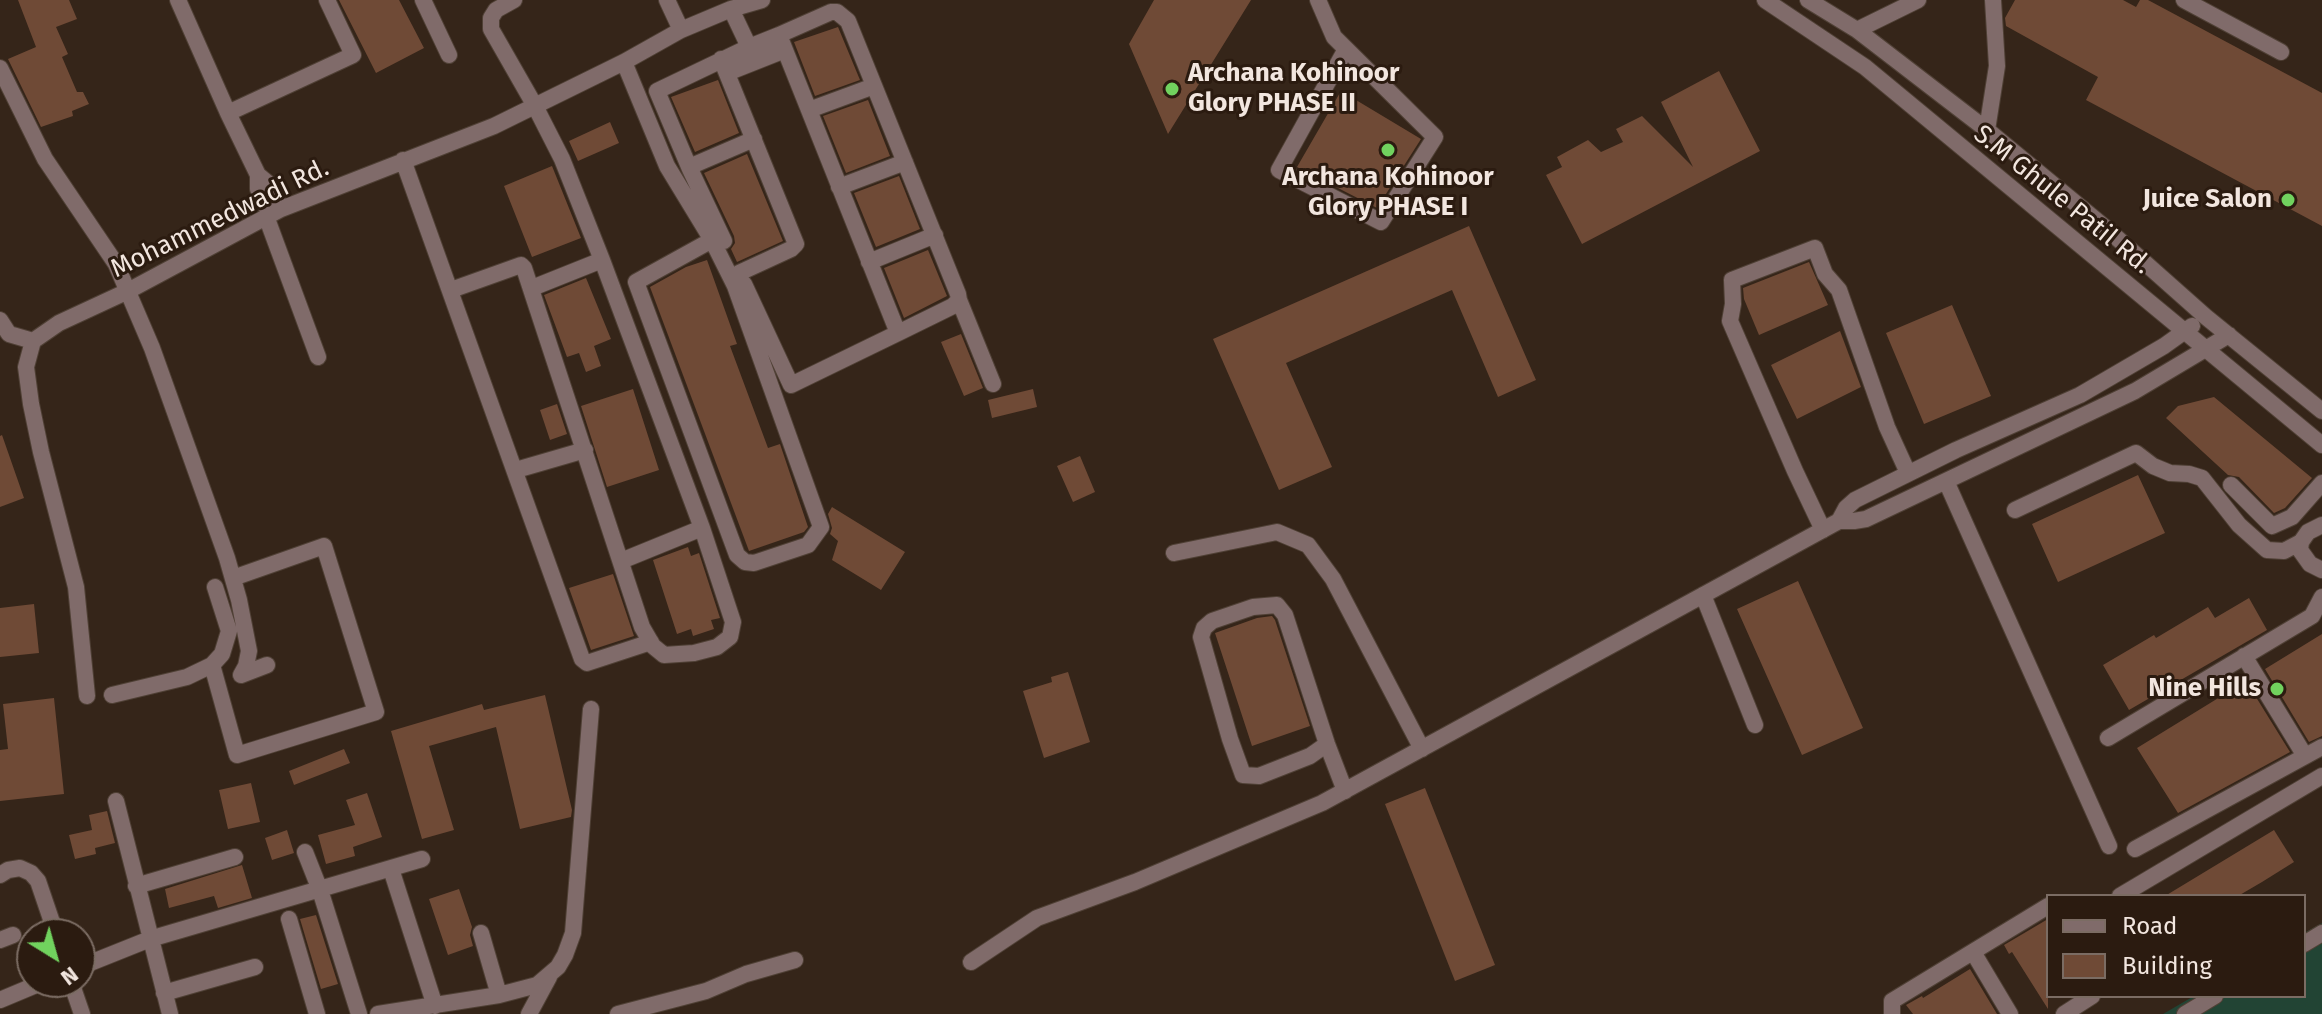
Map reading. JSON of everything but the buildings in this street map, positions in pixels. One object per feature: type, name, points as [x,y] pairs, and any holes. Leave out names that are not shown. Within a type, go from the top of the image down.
[{"type":"street","points":[[178,0],[258,175],[270,185],[272,213],[318,357]]},
{"type":"street","points":[[228,113],[353,55],[327,0]]},
{"type":"street","points":[[423,0],[449,55]]},
{"type":"street","points":[[451,290],[521,265],[524,268],[642,627],[664,655],[694,653],[717,647],[730,637],[733,622],[702,528],[602,260],[562,159],[491,29],[491,18],[496,10],[514,0]]},
{"type":"street","points":[[667,0],[681,30]]},
{"type":"street","name":"Mohammedwadi Rd.","points":[[33,341],[59,323],[128,291],[272,213],[494,126],[624,62],[681,30],[762,0]]},
{"type":"street","points":[[1318,0],[1340,43],[1435,137],[1381,222],[1279,170],[1340,43]]},
{"type":"street","name":"S.M Ghule Patil Rd.","points":[[1765,0],[1865,67],[2322,445]]},
{"type":"street","name":"S.M Ghule Patil Rd.","points":[[1808,0],[1857,30],[1987,130],[2108,230],[2206,317],[2322,411]]},
{"type":"street","points":[[1857,30],[1918,0]]},
{"type":"street","points":[[1987,130],[1997,66],[1993,0]]},
{"type":"street","points":[[2184,0],[2281,52]]},
{"type":"street","points":[[731,9],[749,47]]},
{"type":"street","points":[[959,300],[953,306],[791,385],[689,167],[657,91],[782,43],[831,12],[837,12],[848,21],[993,384]]},
{"type":"street","points":[[724,66],[749,47],[782,43]]},
{"type":"street","points":[[782,43],[898,333]]},
{"type":"street","points":[[624,62],[667,166],[712,240],[735,286],[821,527],[808,545],[754,563],[745,562],[737,555],[636,282],[712,240]]},
{"type":"street","points":[[724,66],[796,244],[739,273]]},
{"type":"street","points":[[0,68],[45,159],[116,264],[152,348],[233,578],[249,651],[241,675],[267,665]]},
{"type":"street","points":[[809,110],[874,86]]},
{"type":"street","points":[[689,167],[754,139]]},
{"type":"street","points":[[403,160],[582,659],[587,663],[651,642]]},
{"type":"street","points":[[839,187],[905,162]]},
{"type":"street","points":[[869,262],[935,235]]},
{"type":"street","points":[[1823,530],[1730,321],[1732,280],[1815,248],[1825,274],[1839,290],[1887,427],[1908,473]]},
{"type":"street","points":[[532,288],[602,260]]},
{"type":"street","points":[[1839,521],[1855,500],[2080,395],[2206,317]]},
{"type":"street","points":[[0,320],[9,334],[33,341],[26,367],[31,404],[76,587],[87,696]]},
{"type":"street","points":[[971,962],[1037,918],[1135,882],[1322,803],[1839,521],[1866,519],[2135,391],[2229,335]]},
{"type":"street","points":[[516,470],[585,450]]},
{"type":"street","points":[[2015,510],[2136,453],[2153,466],[2170,473],[2202,478],[2239,525],[2267,550],[2284,551],[2322,525]]},
{"type":"street","points":[[1946,481],[2109,846]]},
{"type":"street","points":[[2231,485],[2272,526],[2292,517],[2322,483]]},
{"type":"street","points":[[621,561],[702,528]]},
{"type":"street","points":[[1174,553],[1277,532],[1308,545],[1333,579],[1422,749]]},
{"type":"street","points":[[2301,542],[2303,556],[2322,570]]},
{"type":"street","points":[[212,665],[237,755],[376,712],[324,546],[233,578]]},
{"type":"street","points":[[112,695],[187,677],[212,665],[222,654],[229,631],[215,587]]},
{"type":"street","points":[[1703,595],[1755,725]]},
{"type":"street","points":[[2108,738],[2312,616],[2322,597]]},
{"type":"street","points":[[1327,744],[1310,756],[1259,776],[1243,775],[1201,637],[1204,628],[1212,621],[1253,607],[1277,605],[1285,615],[1345,791]]},
{"type":"street","points":[[2244,656],[2305,756]]},
{"type":"street","points":[[529,1014],[565,955],[573,933],[591,709]]},
{"type":"street","points":[[2135,849],[2322,747]]},
{"type":"street","points":[[2123,894],[2322,776]]},
{"type":"street","points":[[116,801],[170,1014]]},
{"type":"street","points":[[305,852],[359,1014]]},
{"type":"street","points":[[136,886],[235,857]]},
{"type":"street","points":[[96,961],[150,939],[422,859]]},
{"type":"street","points":[[0,875],[20,868],[31,873],[38,881],[51,918]]},
{"type":"street","points":[[391,869],[435,1006]]},
{"type":"street","points":[[1892,1014],[1892,1001],[2046,907]]},
{"type":"street","points":[[289,919],[317,1014]]},
{"type":"street","points":[[481,933],[499,995]]},
{"type":"street","points":[[1973,952],[2010,1014]]},
{"type":"street","points":[[618,1014],[706,991],[746,974],[795,960]]},
{"type":"street","points":[[164,993],[255,967]]},
{"type":"street","points":[[378,1014],[499,995],[537,985],[550,975]]},
{"type":"street","points":[[2064,1014],[2089,998]]},
{"type":"street","points":[[2185,1014],[2212,998]]},
{"type":"green space","points":[[2322,923],[2322,1014],[2163,1014],[2191,998],[2306,998],[2306,932]]},
{"type":"place","name":"Archana Kohinoor Glory PHASE II","points":[[1172,89]]},
{"type":"place","name":"Archana Kohinoor Glory PHASE I","points":[[1388,150]]},
{"type":"place","name":"Juice Salon","points":[[2288,200]]},
{"type":"place","name":"Nine Hills","points":[[2277,689]]}]
